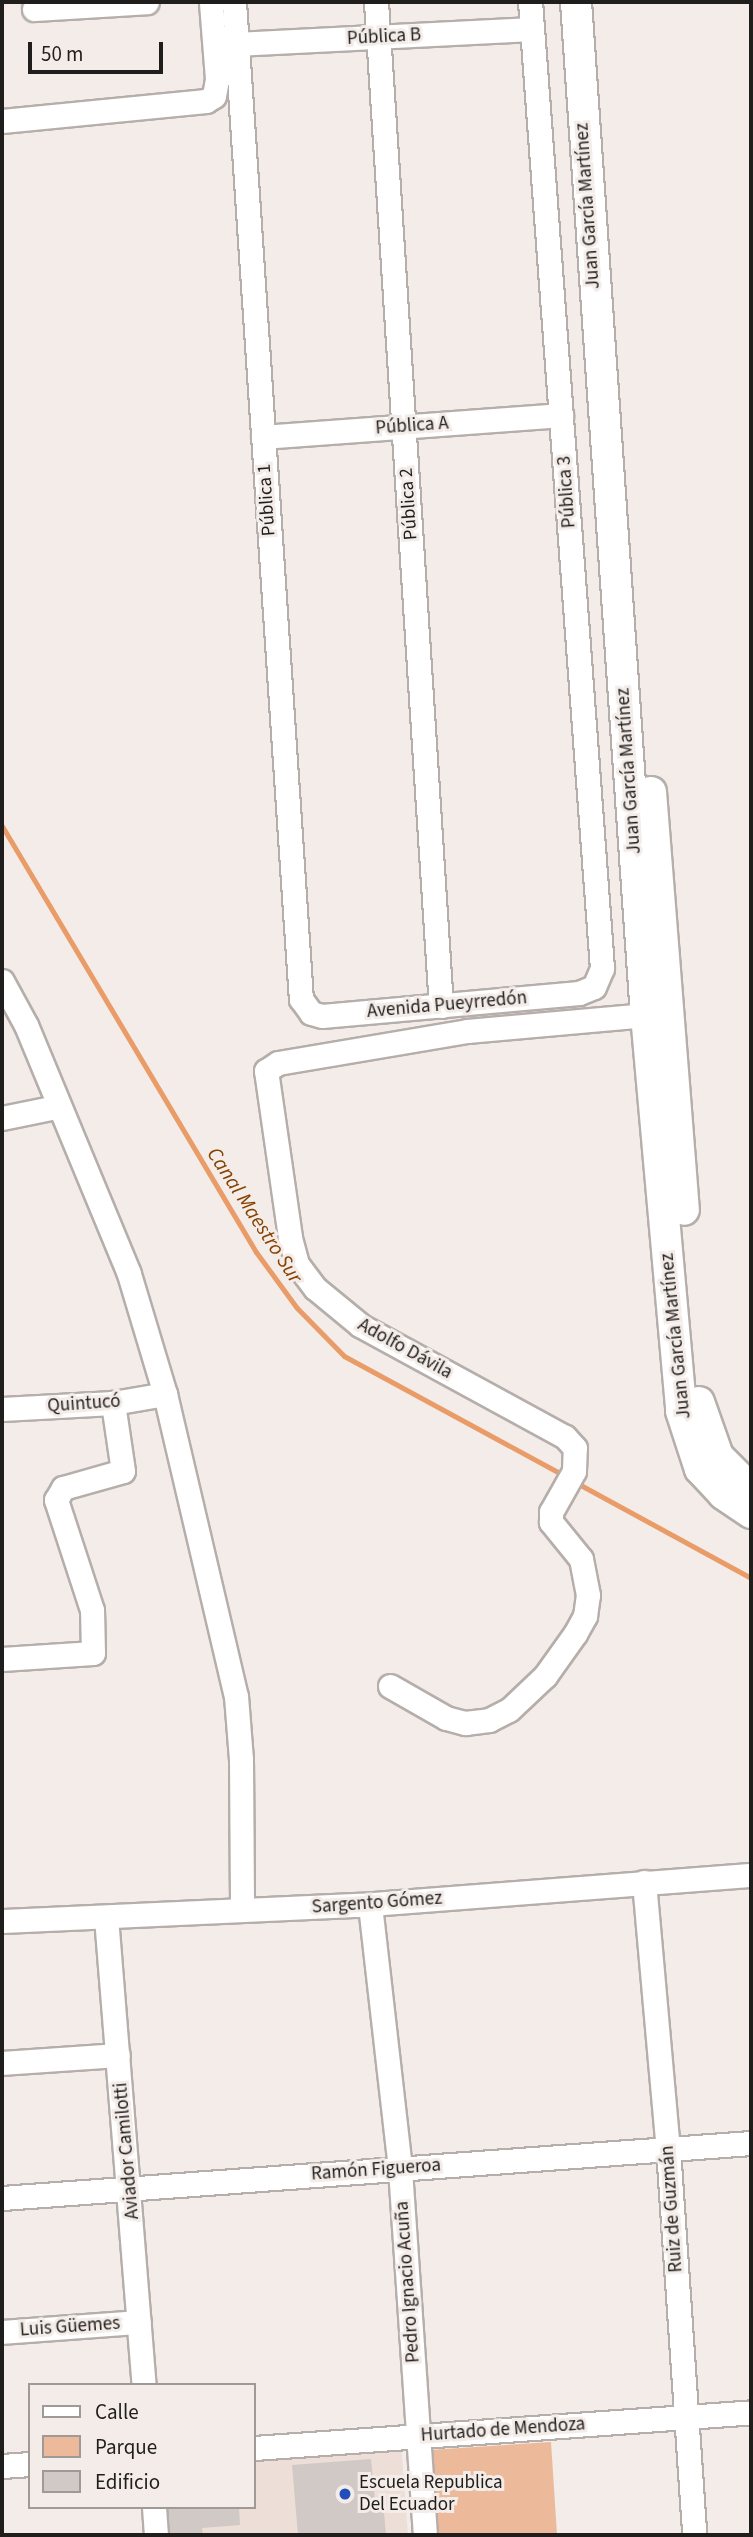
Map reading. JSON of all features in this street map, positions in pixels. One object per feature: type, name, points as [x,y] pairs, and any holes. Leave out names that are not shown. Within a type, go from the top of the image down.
[{"type":"main road","name":"Juan García Martínez","points":[[576,2],[646,1015],[683,1421],[700,1469],[723,1494],[751,1513]]},
{"type":"main road","name":"Juan García Martínez","points":[[596,2],[617,361],[699,1405],[718,1456],[751,1489]]},
{"type":"street","points":[[34,9],[146,2]]},
{"type":"street","points":[[2,121],[195,106],[216,91],[211,2]]},
{"type":"street","name":"Pública 1","points":[[234,2],[301,999]]},
{"type":"street","name":"Pública 2","points":[[376,2],[442,1006]]},
{"type":"street","name":"Pública 3","points":[[530,2],[602,959],[598,982]]},
{"type":"street","name":"Pública B","points":[[237,44],[531,29]]},
{"type":"street","name":"Pública A","points":[[263,437],[561,415]]},
{"type":"street","points":[[2,981],[26,1025],[56,1107],[129,1274],[165,1394],[236,1696],[241,1759],[242,1910]]},
{"type":"street","name":"Avenida Pueyrredón","points":[[301,999],[311,1013],[322,1016],[579,993],[598,982]]},
{"type":"street","name":"Adolfo Dávila","points":[[390,1686],[446,1718],[465,1723],[489,1720],[509,1710],[545,1676],[575,1634],[588,1595],[581,1559],[551,1522],[551,1512],[569,1481],[575,1448],[565,1437],[360,1325],[315,1288],[297,1264],[290,1237],[266,1071],[278,1063],[467,1031],[646,1015]]},
{"type":"street","points":[[2,1118],[56,1107]]},
{"type":"street","name":"Quintucó","points":[[2,1409],[113,1403],[165,1394]]},
{"type":"street","points":[[2,1659],[93,1653],[92,1610],[56,1500],[63,1488],[123,1471],[113,1403]]},
{"type":"street","name":"Sargento Gómez","points":[[2,1921],[370,1905],[751,1875]]},
{"type":"street","name":"Ruiz de Guzmán","points":[[643,1882],[668,2149],[694,2535]]},
{"type":"street","name":"Pedro Ignacio Acuña","points":[[370,1905],[400,2169],[425,2535]]},
{"type":"street","name":"Aviador Camilotti","points":[[106,1917],[131,2188],[144,2383]]},
{"type":"street","points":[[2,2063],[118,2055]]},
{"type":"street","name":"Ramón Figueroa","points":[[2,2198],[751,2143]]},
{"type":"street","name":"Luis Güemes","points":[[2,2332],[139,2322]]},
{"type":"street","name":"Hurtado de Mendoza","points":[[256,2448],[751,2412]]},
{"type":"street","points":[[2,2466],[28,2464]]},
{"type":"street","points":[[154,2509],[156,2535]]},
{"type":"shaded area","name":"Escuela Republica Del Ecuador","points":[[401,2444],[408,2535],[164,2535],[162,2509],[256,2509],[256,2455]]},
{"type":"green space","points":[[551,2442],[557,2535],[435,2535],[429,2450]]},
{"type":"building","points":[[371,2459],[375,2501],[383,2500],[386,2535],[298,2535],[292,2465]]},
{"type":"building","points":[[166,2509],[239,2509],[240,2525],[202,2528],[203,2535],[168,2535]]},
{"type":"waterway","name":"Canal Maestro Sur","points":[[2,826],[256,1252],[297,1308],[344,1356],[563,1475]]},
{"type":"waterway","name":"Canal Maestro Sur","points":[[575,1482],[751,1578]]},
{"type":"place","name":"Escuela Republica Del Ecuador","points":[[345,2494]]}]
